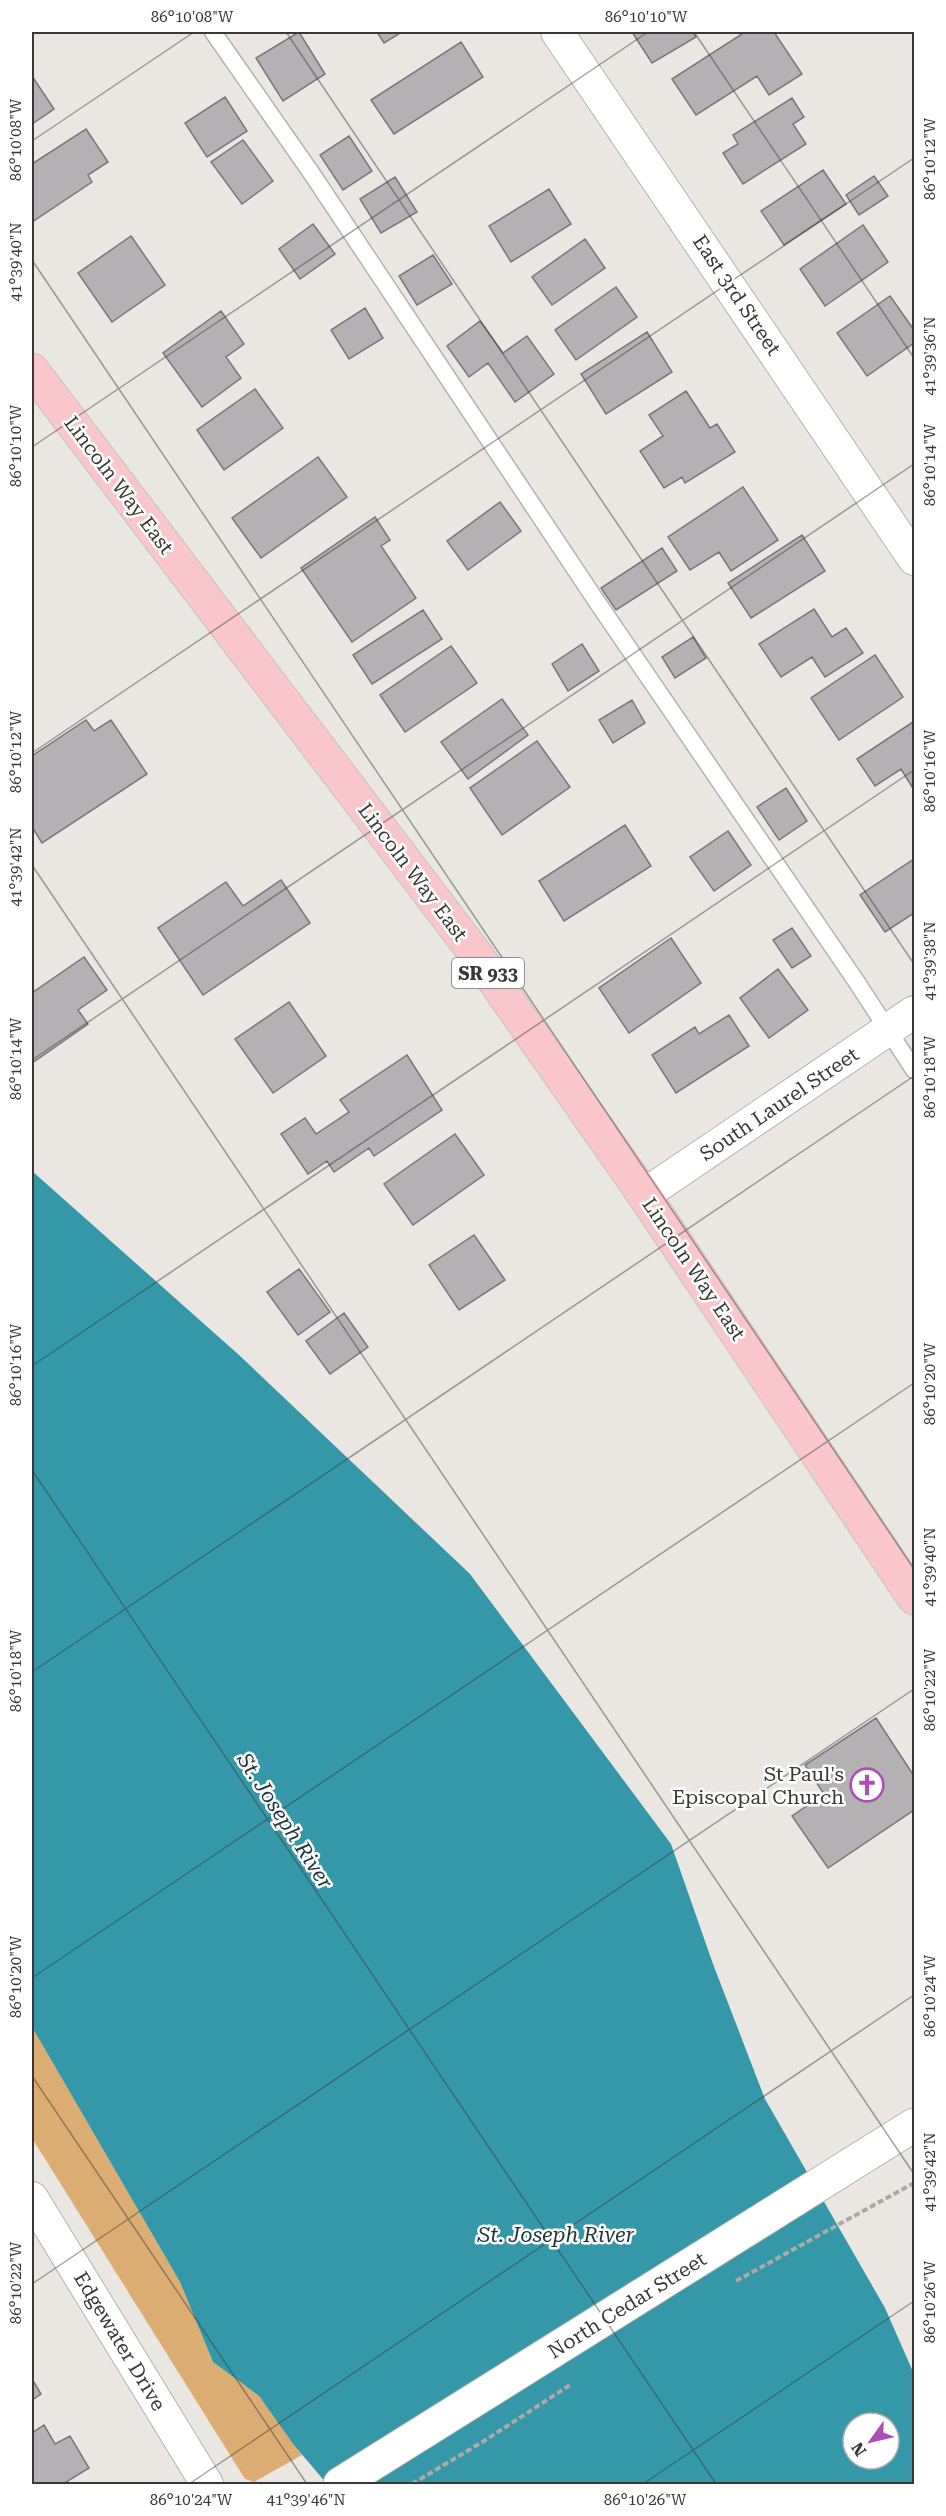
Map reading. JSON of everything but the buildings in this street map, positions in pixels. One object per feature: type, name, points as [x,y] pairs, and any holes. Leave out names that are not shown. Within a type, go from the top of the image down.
[{"type":"main road","name":"Lincoln Way East","points":[[32,370],[477,956],[644,1195],[915,1598]]},
{"type":"street","name":"East 3rd Street","points":[[557,32],[915,559]]},
{"type":"street","name":"South Laurel Street","points":[[644,1195],[915,1012]]},
{"type":"street","name":"North Cedar Street","points":[[340,2484],[908,2129]]},
{"type":"street","name":"Edgewater Drive","points":[[32,2198],[207,2484]]},
{"type":"lane","points":[[213,32],[312,174],[595,599],[915,1070]]},
{"type":"path","points":[[729,2285],[915,2183]]},
{"type":"path","points":[[412,2484],[484,2441],[579,2379]]},
{"type":"shaded area","points":[[32,2027],[180,2282],[213,2362],[259,2396],[302,2455],[254,2482],[245,2479],[32,2138]]},
{"type":"water","name":"St. Joseph River","points":[[32,1171],[239,1355],[470,1574],[671,1844],[713,1964],[765,2099],[885,2308],[914,2374],[914,2484],[327,2484],[294,2445],[259,2396],[213,2362],[180,2282],[32,2027]]},
{"type":"place","name":"St Paul's Episcopal Church","points":[[867,1785]]}]
